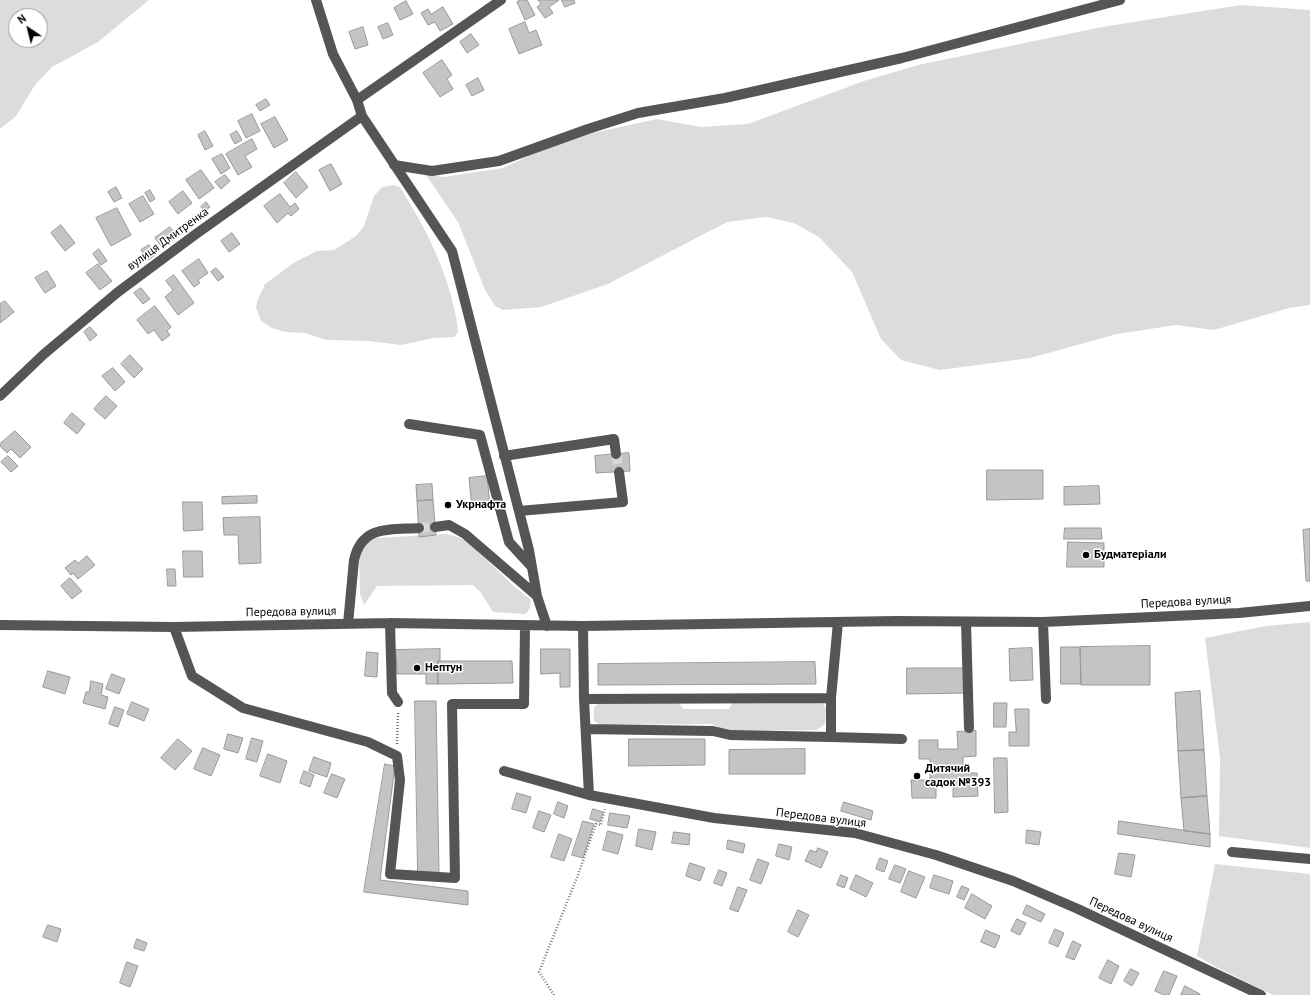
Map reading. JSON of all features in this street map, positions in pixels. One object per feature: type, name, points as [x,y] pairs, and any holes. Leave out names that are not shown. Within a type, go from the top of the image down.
[{"type":"street","points":[[316,0],[333,54],[357,100],[362,116],[452,251],[519,511],[537,596],[547,626]]},
{"type":"street","points":[[357,100],[500,0]]},
{"type":"street","points":[[394,165],[432,171],[499,161],[638,113],[725,98],[902,58],[1120,0]]},
{"type":"street","name":"вулиця Дмитренка","points":[[0,396],[44,354],[118,292],[202,229],[362,116]]},
{"type":"street","points":[[409,424],[480,435],[509,542],[532,567]]},
{"type":"street","points":[[504,456],[614,439],[616,454]]},
{"type":"street","points":[[519,511],[623,502],[619,472]]},
{"type":"street","points":[[435,526],[449,525],[465,534],[537,596]]},
{"type":"street","points":[[348,624],[354,560],[360,542],[367,536],[376,532],[419,528]]},
{"type":"street","name":"Передова вулиця","points":[[0,625],[174,627],[390,623],[583,626],[838,622],[1042,622],[1239,613],[1310,606]]},
{"type":"street","points":[[831,737],[832,698],[838,622]]},
{"type":"street","points":[[966,622],[969,728]]},
{"type":"street","points":[[1042,622],[1046,699]]},
{"type":"street","points":[[390,623],[392,692],[398,702]]},
{"type":"street","points":[[174,627],[192,676],[243,708],[368,742],[397,756],[400,780],[390,874],[455,878],[452,704],[524,704],[525,626]]},
{"type":"street","points":[[583,626],[584,698],[589,795]]},
{"type":"street","points":[[584,698],[832,698]]},
{"type":"street","points":[[586,729],[713,731],[730,735],[902,739]]},
{"type":"street","name":"Передова вулиця","points":[[504,771],[589,795],[714,818],[855,833],[936,855],[1028,887],[1261,995]]},
{"type":"street","points":[[1232,852],[1310,859]]},
{"type":"path","points":[[397,756],[398,702]]},
{"type":"path","points":[[554,995],[539,972],[578,875],[596,824],[600,825],[608,798]]},
{"type":"shaded area","points":[[0,0],[149,0],[98,42],[52,67],[35,85],[16,116],[0,129]]},
{"type":"shaded area","points":[[1241,5],[1310,10],[1310,305],[1289,308],[1214,330],[1176,325],[1117,334],[1030,358],[940,370],[901,360],[881,339],[852,272],[819,237],[794,223],[766,217],[727,222],[608,284],[541,307],[503,310],[495,306],[485,290],[458,222],[426,175],[444,177],[503,168],[566,139],[657,119],[701,127],[748,124],[864,81],[918,65],[1102,27]]},
{"type":"shaded area","points":[[394,185],[400,187],[411,205],[431,242],[442,268],[456,318],[458,332],[454,337],[433,338],[401,345],[369,341],[326,340],[305,333],[285,332],[272,328],[261,321],[256,308],[257,301],[265,284],[295,262],[317,251],[334,250],[356,236],[364,226],[374,196],[382,187]]},
{"type":"shaded area","points":[[445,534],[458,537],[469,543],[515,587],[530,599],[531,605],[527,612],[525,614],[493,612],[481,593],[473,585],[377,586],[364,605],[360,594],[359,557],[361,550],[370,540],[377,538]]},
{"type":"shaded area","points":[[1310,622],[1310,848],[1219,836],[1220,758],[1205,638],[1266,626]]},
{"type":"shaded area","points":[[733,702],[822,702],[826,709],[825,724],[817,730],[728,731],[711,724],[601,725],[594,721],[594,707],[600,703],[678,703],[684,709],[729,709]]},
{"type":"shaded area","points":[[1215,864],[1310,874],[1310,995],[1273,995],[1197,956]]},
{"type":"building","points":[[527,0],[535,15],[525,20],[517,2]]},
{"type":"building","points":[[538,0],[559,0],[549,7],[553,13],[545,18],[537,7],[541,4]]},
{"type":"building","points":[[562,0],[574,0],[575,3],[565,7]]},
{"type":"building","points":[[406,1],[413,14],[400,20],[394,8]]},
{"type":"building","points":[[443,7],[453,24],[440,31],[435,22],[428,25],[421,13],[428,9],[431,14]]},
{"type":"building","points":[[525,22],[529,33],[536,30],[542,45],[519,54],[509,29]]},
{"type":"building","points":[[388,23],[393,35],[383,39],[378,27]]},
{"type":"building","points":[[363,27],[368,45],[355,49],[349,32]]},
{"type":"building","points":[[471,34],[479,45],[467,53],[460,42]]},
{"type":"building","points":[[442,60],[452,75],[447,79],[453,89],[440,97],[423,73]]},
{"type":"building","points":[[478,78],[484,90],[472,96],[466,85]]},
{"type":"building","points":[[266,99],[270,105],[260,111],[256,105]]},
{"type":"building","points":[[252,114],[260,131],[246,138],[238,121]]},
{"type":"building","points":[[275,117],[288,140],[274,148],[261,124]]},
{"type":"building","points":[[205,131],[213,146],[205,150],[198,135]]},
{"type":"building","points":[[237,131],[242,140],[235,144],[230,135]]},
{"type":"building","points":[[252,139],[257,149],[245,156],[252,167],[238,175],[226,154]]},
{"type":"building","points":[[222,154],[230,168],[221,174],[212,159]]},
{"type":"building","points":[[331,164],[342,184],[330,191],[319,170]]},
{"type":"building","points":[[201,170],[214,188],[199,199],[186,180]]},
{"type":"building","points":[[296,172],[308,187],[296,198],[284,183]]},
{"type":"building","points":[[225,175],[230,181],[221,189],[215,182]]},
{"type":"building","points":[[116,187],[122,198],[114,202],[108,192]]},
{"type":"building","points":[[150,190],[155,199],[150,202],[145,193]]},
{"type":"building","points":[[183,191],[192,203],[178,214],[169,202]]},
{"type":"building","points":[[280,194],[290,207],[295,203],[299,209],[291,216],[288,213],[277,223],[264,206]]},
{"type":"building","points":[[143,196],[154,214],[140,222],[129,204]]},
{"type":"building","points":[[206,202],[210,207],[205,211],[201,207]]},
{"type":"building","points":[[117,208],[131,235],[111,246],[96,218]]},
{"type":"building","points":[[61,225],[75,243],[65,251],[51,233]]},
{"type":"building","points":[[170,227],[177,236],[163,248],[155,238]]},
{"type":"building","points":[[232,233],[240,244],[229,252],[221,241]]},
{"type":"building","points":[[149,245],[155,255],[148,260],[141,250]]},
{"type":"building","points":[[99,249],[107,261],[101,265],[93,254]]},
{"type":"building","points":[[199,259],[208,273],[198,280],[200,283],[194,287],[182,271]]},
{"type":"building","points":[[98,264],[112,281],[100,290],[86,273]]},
{"type":"building","points":[[216,268],[224,277],[218,281],[211,272]]},
{"type":"building","points":[[47,271],[56,286],[45,293],[35,278]]},
{"type":"building","points":[[174,275],[194,303],[178,315],[165,297],[173,290],[166,281]]},
{"type":"building","points":[[141,288],[150,299],[143,304],[134,293]]},
{"type":"building","points":[[5,301],[14,312],[0,323],[0,304]]},
{"type":"building","points":[[155,306],[171,327],[167,331],[170,335],[162,341],[154,330],[148,334],[137,320]]},
{"type":"building","points":[[90,327],[97,335],[90,341],[84,332]]},
{"type":"building","points":[[130,355],[143,369],[134,378],[121,364]]},
{"type":"building","points":[[113,368],[125,382],[115,391],[102,376]]},
{"type":"building","points":[[106,396],[117,406],[105,419],[94,409]]},
{"type":"building","points":[[72,413],[85,424],[77,434],[64,423]]},
{"type":"building","points":[[15,431],[31,447],[20,458],[11,449],[7,453],[0,446],[0,444]]},
{"type":"building","points":[[629,453],[630,471],[596,473],[595,456]]},
{"type":"building","points":[[8,456],[18,466],[11,472],[1,462]]},
{"type":"building","points":[[987,470],[1043,470],[1043,499],[987,500]]},
{"type":"building","points":[[487,476],[490,506],[472,508],[469,478]]},
{"type":"building","points":[[432,484],[433,500],[417,501],[416,485]]},
{"type":"building","points":[[1099,486],[1100,504],[1064,505],[1064,487]]},
{"type":"building","points":[[257,496],[257,503],[222,504],[222,497]]},
{"type":"building","points":[[433,500],[436,535],[419,537],[417,501]]},
{"type":"building","points":[[183,502],[202,502],[203,530],[184,531]]},
{"type":"building","points":[[260,517],[261,563],[239,564],[238,535],[224,535],[223,518]]},
{"type":"building","points":[[1065,528],[1101,528],[1102,539],[1064,539]]},
{"type":"building","points":[[1310,529],[1310,581],[1306,581],[1303,530]]},
{"type":"building","name":"Будматеріали","points":[[1068,542],[1104,543],[1104,567],[1067,567]]},
{"type":"building","points":[[183,551],[202,551],[203,577],[184,577]]},
{"type":"building","points":[[87,556],[95,565],[78,579],[73,573],[71,575],[65,568],[75,560],[78,563]]},
{"type":"building","points":[[167,569],[175,569],[176,586],[168,586]]},
{"type":"building","points":[[70,578],[82,591],[72,599],[61,586]]},
{"type":"building","points":[[1150,646],[1150,685],[1081,685],[1080,647]]},
{"type":"building","points":[[1061,647],[1080,647],[1081,684],[1061,684]]},
{"type":"building","points":[[1032,648],[1033,680],[1010,681],[1009,649]]},
{"type":"building","name":"Нептун","points":[[440,649],[440,661],[438,661],[438,684],[426,684],[426,674],[397,674],[396,650]]},
{"type":"building","points":[[541,649],[570,649],[570,687],[560,687],[560,673],[541,674]]},
{"type":"building","points":[[367,652],[378,653],[377,677],[365,676]]},
{"type":"building","points":[[438,661],[512,661],[513,683],[438,684]]},
{"type":"building","points":[[815,662],[816,684],[598,685],[598,664]]},
{"type":"building","points":[[907,668],[967,668],[967,693],[907,694]]},
{"type":"building","points":[[48,671],[70,677],[65,694],[43,687]]},
{"type":"building","points":[[112,674],[125,679],[119,694],[106,689]]},
{"type":"building","points":[[91,681],[103,684],[101,695],[108,697],[105,709],[83,703],[86,692],[89,692]]},
{"type":"building","points":[[1200,691],[1204,750],[1178,751],[1175,693]]},
{"type":"building","points":[[415,701],[436,701],[439,873],[418,873]]},
{"type":"building","points":[[132,702],[149,709],[144,721],[127,714]]},
{"type":"building","points":[[994,703],[1007,703],[1006,727],[994,727]]},
{"type":"building","points":[[115,707],[124,710],[118,727],[109,724]]},
{"type":"building","points":[[1015,709],[1029,709],[1029,746],[1009,746],[1009,732],[1016,732]]},
{"type":"building","points":[[976,731],[976,756],[963,757],[963,773],[977,773],[978,796],[953,797],[953,783],[936,783],[936,798],[912,798],[911,780],[930,780],[930,759],[919,759],[919,740],[938,740],[938,749],[958,749],[957,732]]},
{"type":"building","points":[[228,734],[243,738],[238,753],[224,749]]},
{"type":"building","points":[[252,738],[263,741],[257,762],[246,759]]},
{"type":"building","points":[[178,739],[192,751],[175,770],[161,758]]},
{"type":"building","points":[[629,739],[705,739],[705,765],[629,766]]},
{"type":"building","points":[[203,748],[220,755],[211,776],[194,769]]},
{"type":"building","points":[[805,749],[805,774],[729,774],[729,750]]},
{"type":"building","points":[[1204,750],[1207,796],[1181,798],[1178,751]]},
{"type":"building","points":[[268,754],[287,761],[280,783],[260,776]]},
{"type":"building","points":[[314,757],[331,763],[327,777],[309,771]]},
{"type":"building","points":[[994,758],[1007,758],[1008,812],[995,813]]},
{"type":"building","points":[[385,764],[395,766],[380,880],[468,891],[468,905],[364,892]]},
{"type":"building","points":[[304,771],[314,775],[310,787],[300,783]]},
{"type":"building","points":[[332,774],[345,779],[337,798],[324,793]]},
{"type":"building","points":[[517,793],[531,797],[526,813],[512,809]]},
{"type":"building","points":[[1207,796],[1210,834],[1184,831],[1181,798]]},
{"type":"building","points":[[558,802],[568,806],[564,818],[554,814]]},
{"type":"building","points":[[844,802],[873,811],[871,820],[841,811]]},
{"type":"building","points":[[593,809],[603,812],[600,822],[590,819]]},
{"type":"building","points":[[539,811],[551,815],[544,832],[533,828]]},
{"type":"building","points":[[610,813],[630,816],[627,828],[608,825]]},
{"type":"building","points":[[583,821],[594,824],[583,858],[572,855]]},
{"type":"building","points":[[1119,821],[1210,834],[1210,847],[1118,834]]},
{"type":"building","points":[[639,829],[656,832],[652,850],[636,846]]},
{"type":"building","points":[[1027,830],[1041,832],[1039,845],[1026,843]]},
{"type":"building","points":[[608,831],[623,835],[618,854],[603,850]]},
{"type":"building","points":[[674,832],[690,834],[689,845],[672,843]]},
{"type":"building","points":[[559,834],[572,839],[564,861],[551,857]]},
{"type":"building","points":[[728,840],[745,844],[743,853],[727,849]]},
{"type":"building","points":[[779,844],[792,847],[789,860],[776,856]]},
{"type":"building","points":[[818,848],[828,852],[821,868],[805,861],[810,850],[816,852]]},
{"type":"building","points":[[1119,853],[1135,855],[1131,877],[1115,874]]},
{"type":"building","points":[[880,858],[888,861],[884,872],[876,869]]},
{"type":"building","points":[[758,859],[769,863],[761,884],[750,880]]},
{"type":"building","points":[[690,863],[705,868],[700,881],[686,876]]},
{"type":"building","points":[[895,865],[906,869],[900,883],[889,879]]},
{"type":"building","points":[[719,870],[727,873],[722,886],[714,883]]},
{"type":"building","points":[[909,871],[925,877],[916,898],[901,892]]},
{"type":"building","points":[[841,875],[848,878],[844,888],[837,885]]},
{"type":"building","points":[[856,875],[873,883],[866,897],[850,889]]},
{"type":"building","points":[[934,875],[953,881],[949,894],[930,888]]},
{"type":"building","points":[[962,886],[969,889],[964,900],[957,897]]},
{"type":"building","points":[[738,887],[747,890],[738,912],[730,909]]},
{"type":"building","points":[[972,894],[992,906],[985,919],[965,908]]},
{"type":"building","points":[[1027,905],[1045,914],[1041,922],[1023,914]]},
{"type":"building","points":[[798,910],[809,915],[798,937],[788,932]]},
{"type":"building","points":[[1017,919],[1026,923],[1020,935],[1011,931]]},
{"type":"building","points":[[48,925],[61,929],[57,942],[43,937]]},
{"type":"building","points":[[1055,929],[1064,933],[1058,947],[1049,943]]},
{"type":"building","points":[[986,930],[1000,936],[995,948],[981,942]]},
{"type":"building","points":[[137,939],[147,943],[144,951],[134,948]]},
{"type":"building","points":[[1073,941],[1081,945],[1074,960],[1066,957]]},
{"type":"building","points":[[1108,960],[1119,966],[1111,984],[1099,978]]},
{"type":"building","points":[[127,962],[138,966],[130,987],[120,983]]},
{"type":"building","points":[[1131,969],[1139,973],[1132,986],[1124,981]]},
{"type":"building","points":[[1164,971],[1177,976],[1169,995],[1164,995],[1155,991]]},
{"type":"building","points":[[1185,986],[1200,994],[1200,995],[1181,995]]},
{"type":"tunnel","points":[[616,454],[619,472]]},
{"type":"tunnel","points":[[419,528],[435,527]]},
{"type":"place","name":"Укрнафта","points":[[448,505]]},
{"type":"place","name":"Будматеріали","points":[[1086,555]]},
{"type":"place","name":"Нептун","points":[[417,668]]},
{"type":"place","name":"Дитячий садок №393","points":[[917,776]]}]
